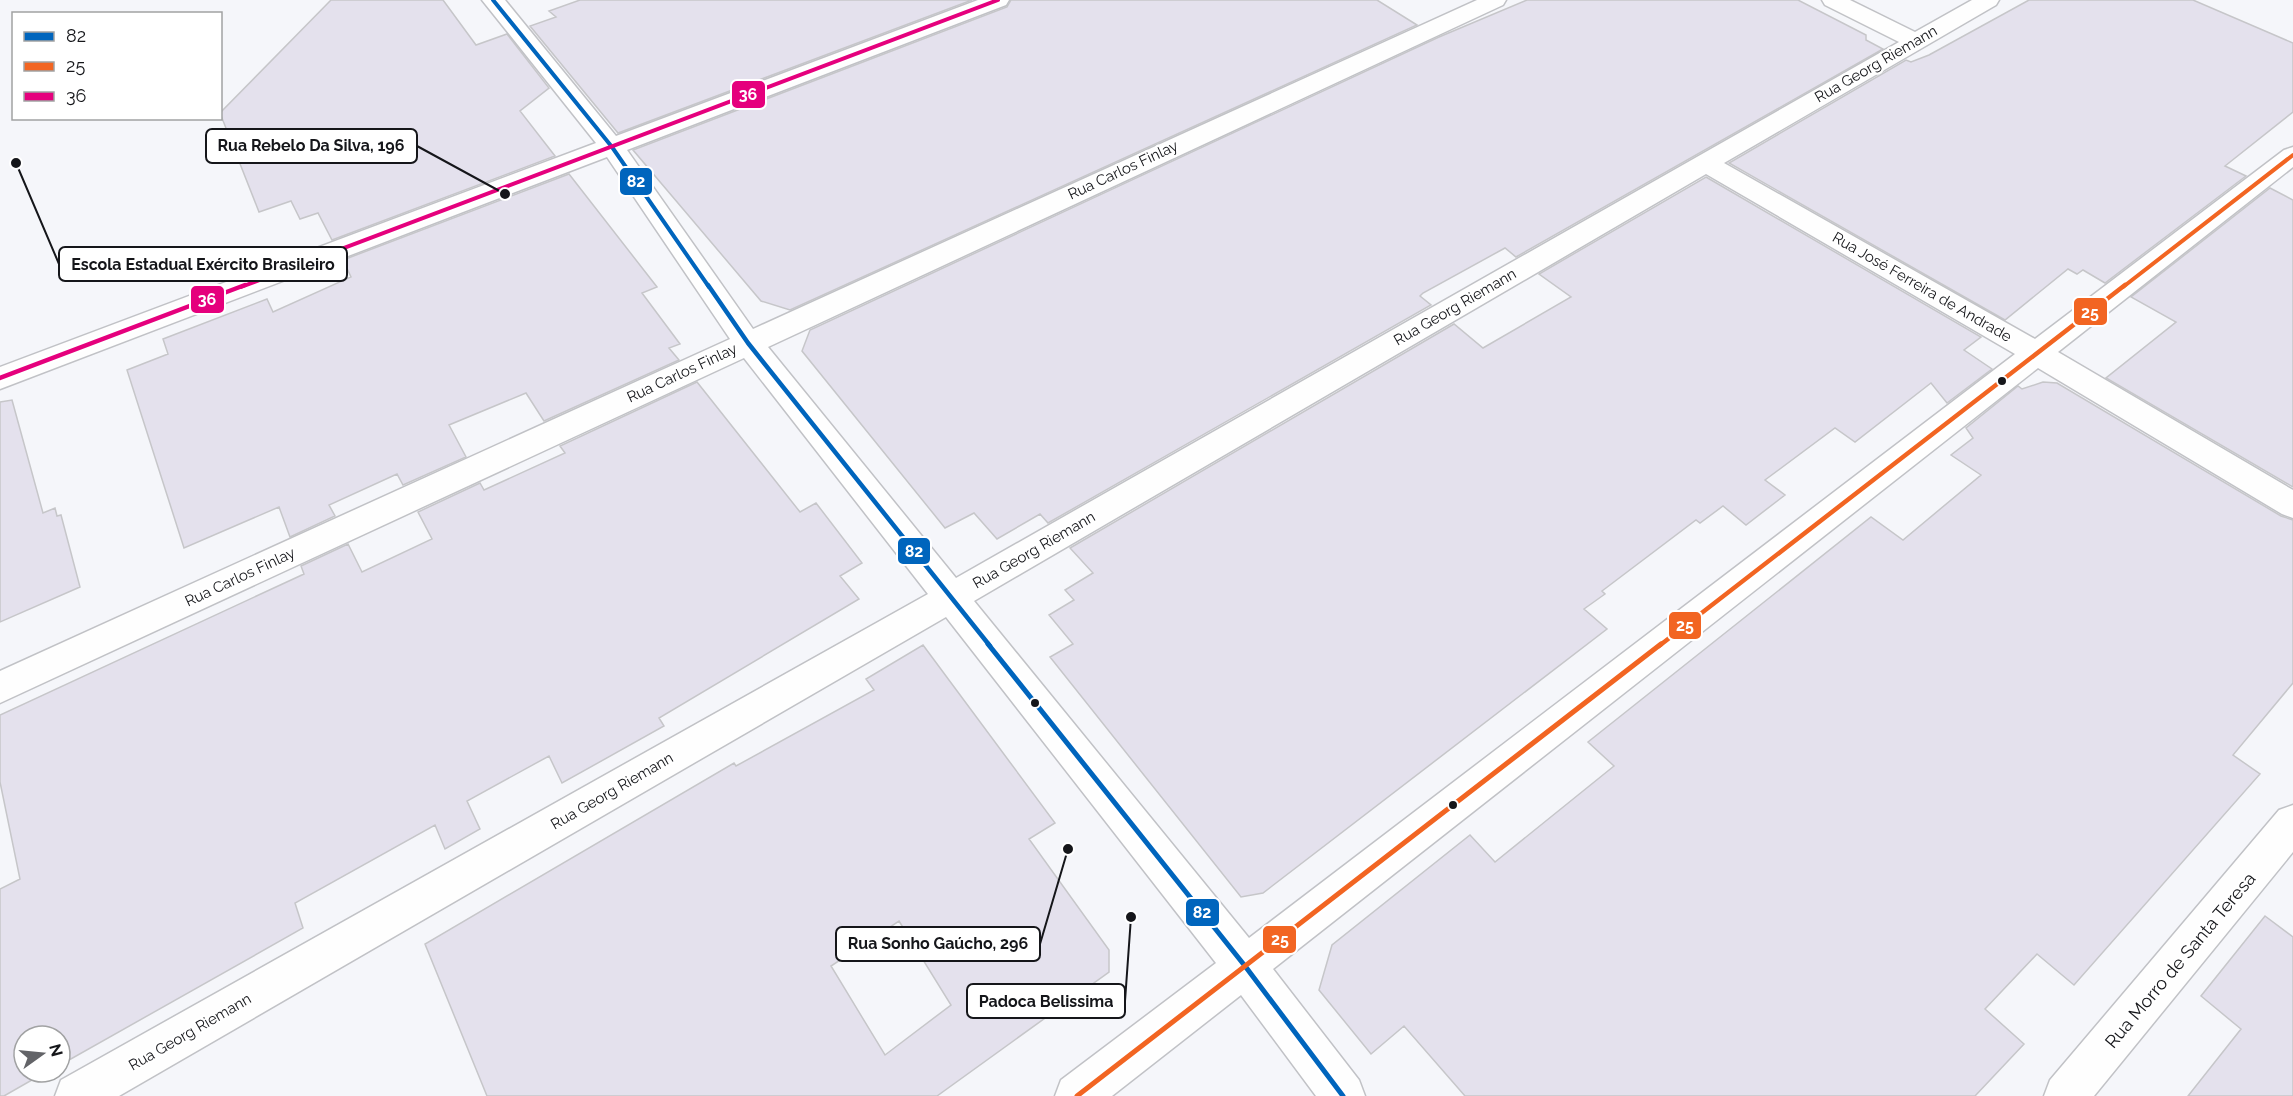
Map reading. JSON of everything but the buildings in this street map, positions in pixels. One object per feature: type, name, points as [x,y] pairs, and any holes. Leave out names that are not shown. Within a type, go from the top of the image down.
[{"type":"street","points":[[493,0],[612,147],[748,343],[1245,966],[1343,1096]]},
{"type":"street","points":[[0,378],[999,0]]},
{"type":"street","name":"Rua Carlos Finlay","points":[[0,688],[1495,0]]},
{"type":"street","points":[[1833,0],[1915,41]]},
{"type":"street","name":"Rua Georg Riemann","points":[[77,1096],[950,598],[1988,0]]},
{"type":"street","points":[[1077,1096],[2293,155]]},
{"type":"street","name":"Rua José Ferreira de Andrade","points":[[1705,163],[2036,353],[2293,505]]},
{"type":"street","name":"Rua Morro de Santa Teresa","points":[[2066,1096],[2293,823]]},
{"type":"transit line","name":"82","points":[[493,0],[612,147],[748,343],[1245,966],[1343,1096]]},
{"type":"transit line","name":"36","points":[[0,378],[998,0]]},
{"type":"transit line","name":"25","points":[[1077,1096],[2293,155]]},
{"type":"place","name":"Escola Estadual Exército Brasileiro","points":[[16,163]]},
{"type":"place","name":"Rua Rebelo Da Silva, 196","points":[[505,194]]},
{"type":"place","name":"Rua Sonho Gaúcho, 296","points":[[1068,849]]},
{"type":"place","name":"Padoca Belissima","points":[[1131,917]]}]
